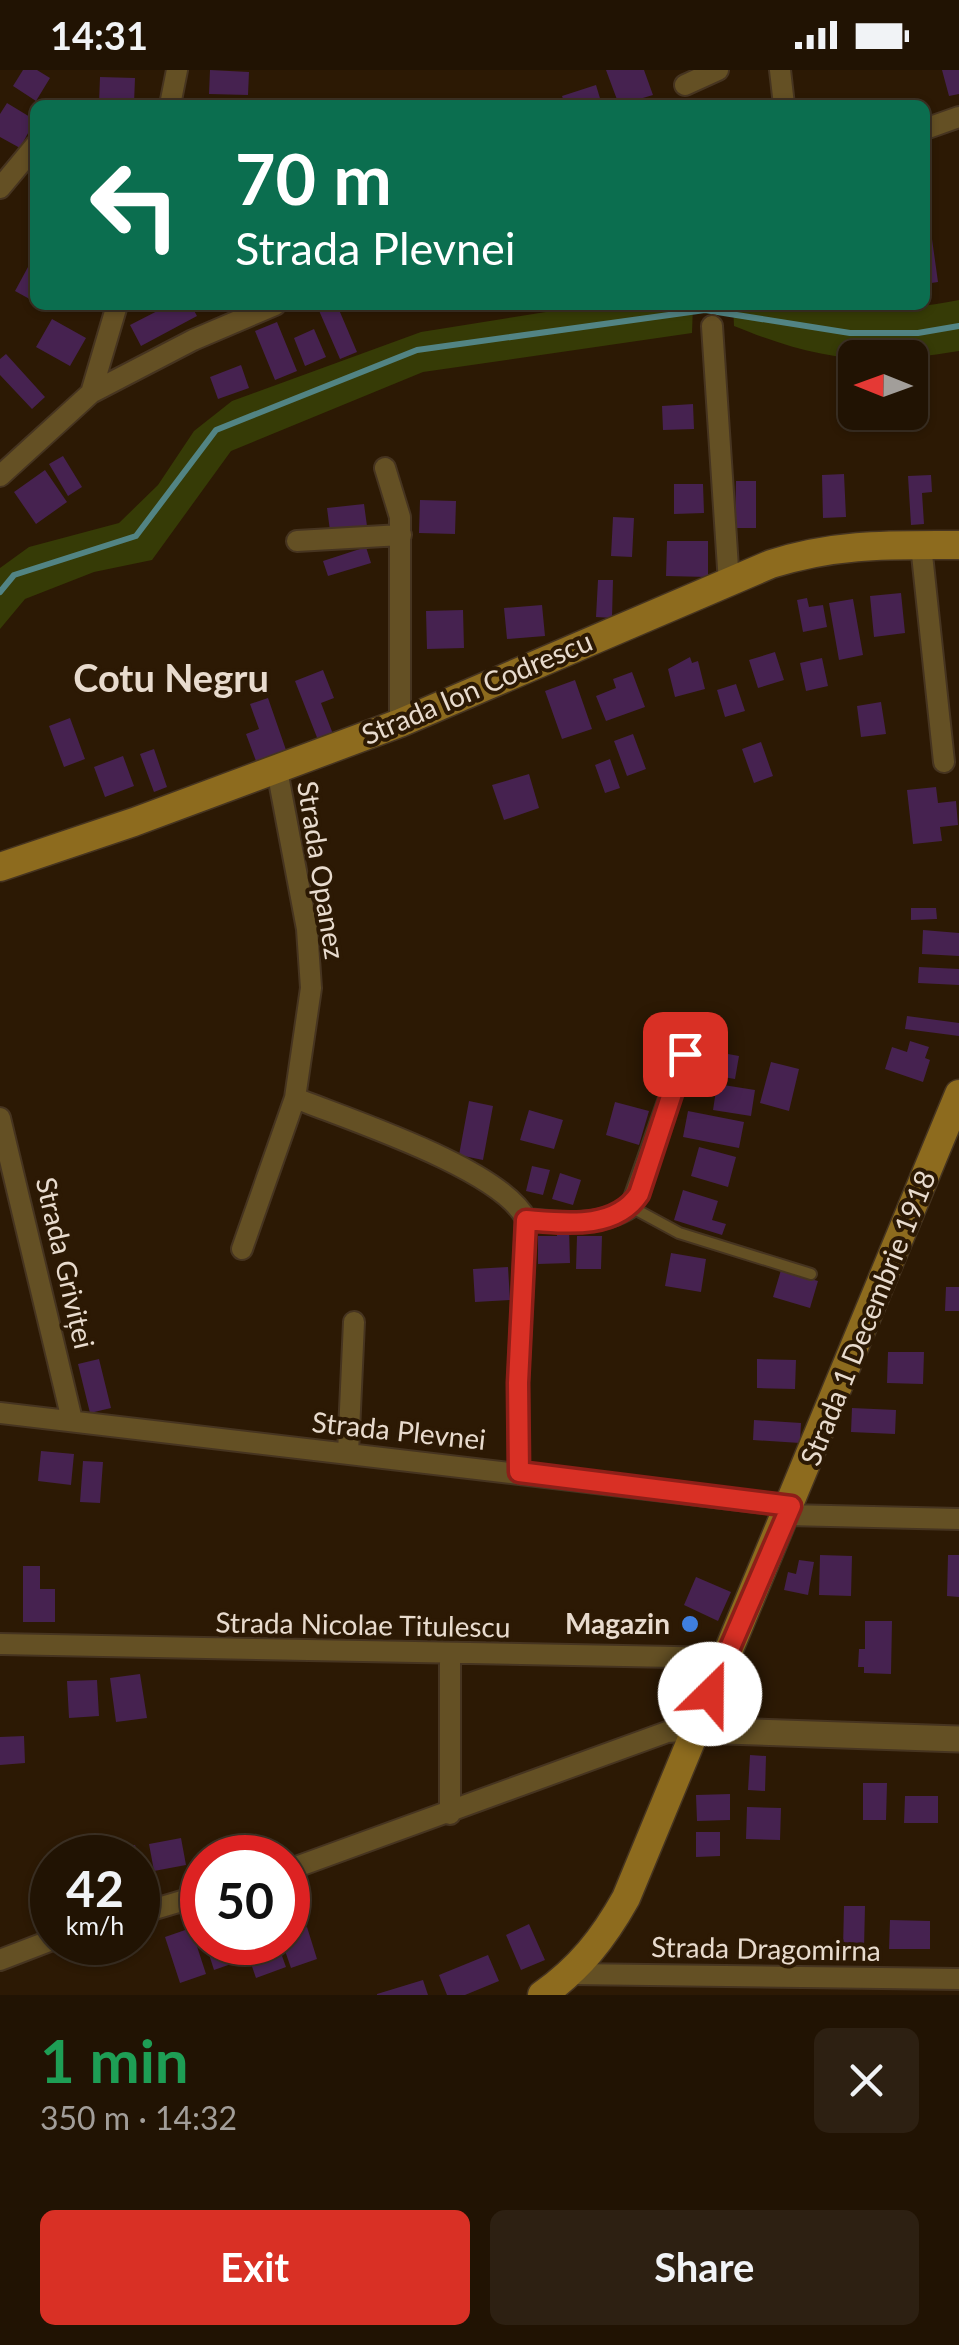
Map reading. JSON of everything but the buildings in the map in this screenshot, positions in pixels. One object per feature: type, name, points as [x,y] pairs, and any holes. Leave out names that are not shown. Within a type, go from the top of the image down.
[{"type":"main road","name":"Strada Ion Codrescu","points":[[0,867],[400,723],[820,548],[959,545]]},
{"type":"main road","name":"Strada 1 Decembrie 1918","points":[[542,1995],[571,1984],[604,1938],[626,1898],[959,1094]]},
{"type":"street","points":[[171,100],[177,70]]},
{"type":"street","points":[[684,85],[718,70]]},
{"type":"street","points":[[780,70],[783,100]]},
{"type":"street","points":[[930,126],[959,117]]},
{"type":"street","points":[[0,188],[30,152]]},
{"type":"street","points":[[91,393],[116,310]]},
{"type":"street","points":[[0,476],[91,393],[265,310]]},
{"type":"street","points":[[712,326],[729,583]]},
{"type":"street","points":[[385,468],[401,536],[400,723]]},
{"type":"street","points":[[296,541],[401,536]]},
{"type":"street","points":[[921,545],[944,762]]},
{"type":"street","name":"Strada Opanez","points":[[242,1249],[295,1098],[312,961],[277,770]]},
{"type":"street","points":[[526,1220],[585,1222],[616,1217],[630,1206],[639,1194],[685,1054]]},
{"type":"street","points":[[295,1098],[474,1173],[512,1200],[526,1220],[518,1383],[519,1472]]},
{"type":"street","name":"Strada Griviței","points":[[0,1118],[72,1420]]},
{"type":"street","points":[[348,1452],[354,1322]]},
{"type":"street","name":"Strada Plevnei","points":[[0,1413],[519,1472],[789,1510],[959,1518]]},
{"type":"street","name":"Strada Nicolae Titulescu","points":[[0,1644],[726,1658]]},
{"type":"street","points":[[450,1655],[450,1814]]},
{"type":"street","points":[[310,1862],[667,1732],[959,1739]]},
{"type":"street","points":[[0,1960],[30,1948]]},
{"type":"street","name":"Strada Dragomirna","points":[[571,1984],[959,1979]]},
{"type":"lane","points":[[630,1206],[678,1232],[811,1274]]},
{"type":"green space","points":[[959,300],[959,351],[928,356],[928,340],[838,340],[838,356],[819,353],[734,326],[733,310],[930,310],[930,305]]},
{"type":"green space","points":[[559,310],[693,310],[692,333],[423,372],[231,451],[152,560],[94,572],[25,599],[0,629],[0,568],[29,547],[119,523],[158,485],[194,431],[232,401],[421,332]]},
{"type":"waterway","points":[[0,592],[14,575],[136,536],[216,430],[417,350],[705,310],[850,333],[918,333],[959,326]]},
{"type":"place","name":"Magazin","points":[[690,1624]]},
{"type":"district","name":"Cotu Negru","points":[[171,679]]},
{"type":"route","points":[[685,1054],[639,1194],[630,1206],[616,1217],[585,1222],[526,1220],[518,1383],[519,1472],[791,1506],[710,1694]]}]
